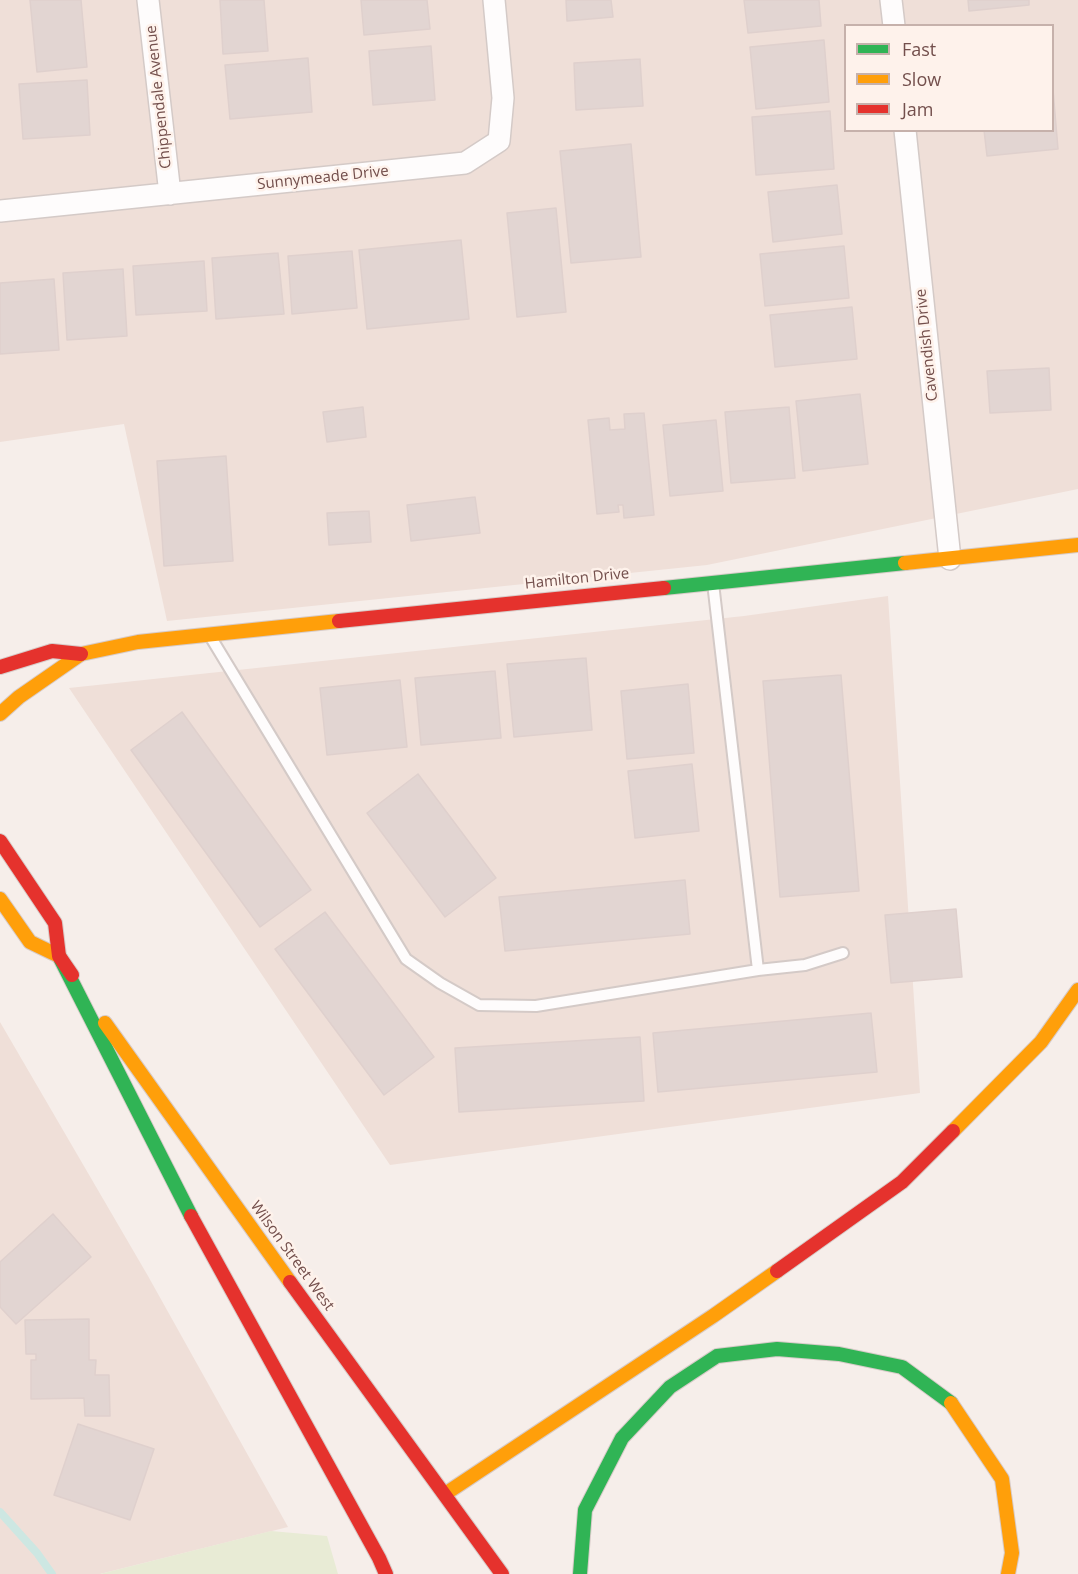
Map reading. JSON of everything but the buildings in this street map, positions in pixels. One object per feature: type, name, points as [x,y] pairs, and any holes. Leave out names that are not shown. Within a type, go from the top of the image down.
[{"type":"main road","name":"Hamilton Drive","points":[[0,667],[52,651],[81,654],[138,642],[209,634],[1078,545]]},
{"type":"main road","name":"Hamilton Drive","points":[[0,714],[19,697],[81,654]]},
{"type":"main road","name":"Wilson Street West","points":[[0,841],[55,923],[59,956],[184,1136],[502,1574]]},
{"type":"main road","name":"Wilson Street West","points":[[0,899],[30,942],[59,956]]},
{"type":"main road","points":[[59,956],[199,1232],[380,1558],[386,1574]]},
{"type":"main road","points":[[445,1494],[712,1316],[902,1182],[1041,1042],[1078,990]]},
{"type":"main road","points":[[580,1574],[585,1510],[622,1438],[670,1387],[717,1356],[777,1349],[838,1354],[903,1367],[952,1404],[1002,1479],[1012,1553],[1008,1574]]},
{"type":"street","name":"Chippendale Avenue","points":[[148,0],[170,194]]},
{"type":"street","name":"Sunnymeade Drive","points":[[0,211],[465,163],[499,141],[503,98],[494,0]]},
{"type":"street","points":[[891,0],[894,24]]},
{"type":"street","name":"Cavendish Drive","points":[[905,132],[950,559]]},
{"type":"lane","points":[[713,582],[758,970]]},
{"type":"lane","points":[[209,634],[406,959],[440,983],[479,1005],[536,1006],[758,970],[805,966],[843,953]]},
{"type":"shaded area","points":[[0,0],[1078,0],[1078,489],[707,565],[167,621],[124,424],[0,442]]},
{"type":"shaded area","points":[[888,596],[920,1093],[390,1165],[69,688],[744,616]]},
{"type":"shaded area","points":[[0,1022],[148,1276],[288,1527],[100,1574],[0,1574]]},
{"type":"green space","points":[[271,1531],[327,1536],[338,1574],[100,1574]]},
{"type":"waterway","points":[[0,1512],[37,1553],[52,1574]]},
{"type":"traffic: fast","points":[[664,588],[905,563]]},
{"type":"traffic: fast","points":[[59,956],[191,1216]]},
{"type":"traffic: fast","points":[[580,1574],[585,1510],[622,1438],[670,1387],[717,1356],[777,1349],[839,1354],[902,1367],[951,1403]]},
{"type":"traffic: slow","points":[[905,563],[1078,545]]},
{"type":"traffic: slow","points":[[0,714],[19,697],[81,654],[138,642],[339,621]]},
{"type":"traffic: slow","points":[[0,899],[30,942],[59,956]]},
{"type":"traffic: slow","points":[[953,1131],[1041,1042],[1078,990]]},
{"type":"traffic: slow","points":[[105,1023],[290,1282]]},
{"type":"traffic: slow","points":[[445,1494],[777,1271]]},
{"type":"traffic: slow","points":[[951,1403],[1002,1479],[1012,1553],[1008,1574]]},
{"type":"traffic: jam","points":[[339,621],[664,588]]},
{"type":"traffic: jam","points":[[0,667],[52,651],[81,654]]},
{"type":"traffic: jam","points":[[0,841],[55,923],[59,956],[72,975]]},
{"type":"traffic: jam","points":[[777,1271],[902,1182],[953,1131]]},
{"type":"traffic: jam","points":[[191,1216],[386,1574]]},
{"type":"traffic: jam","points":[[290,1282],[502,1574]]}]
